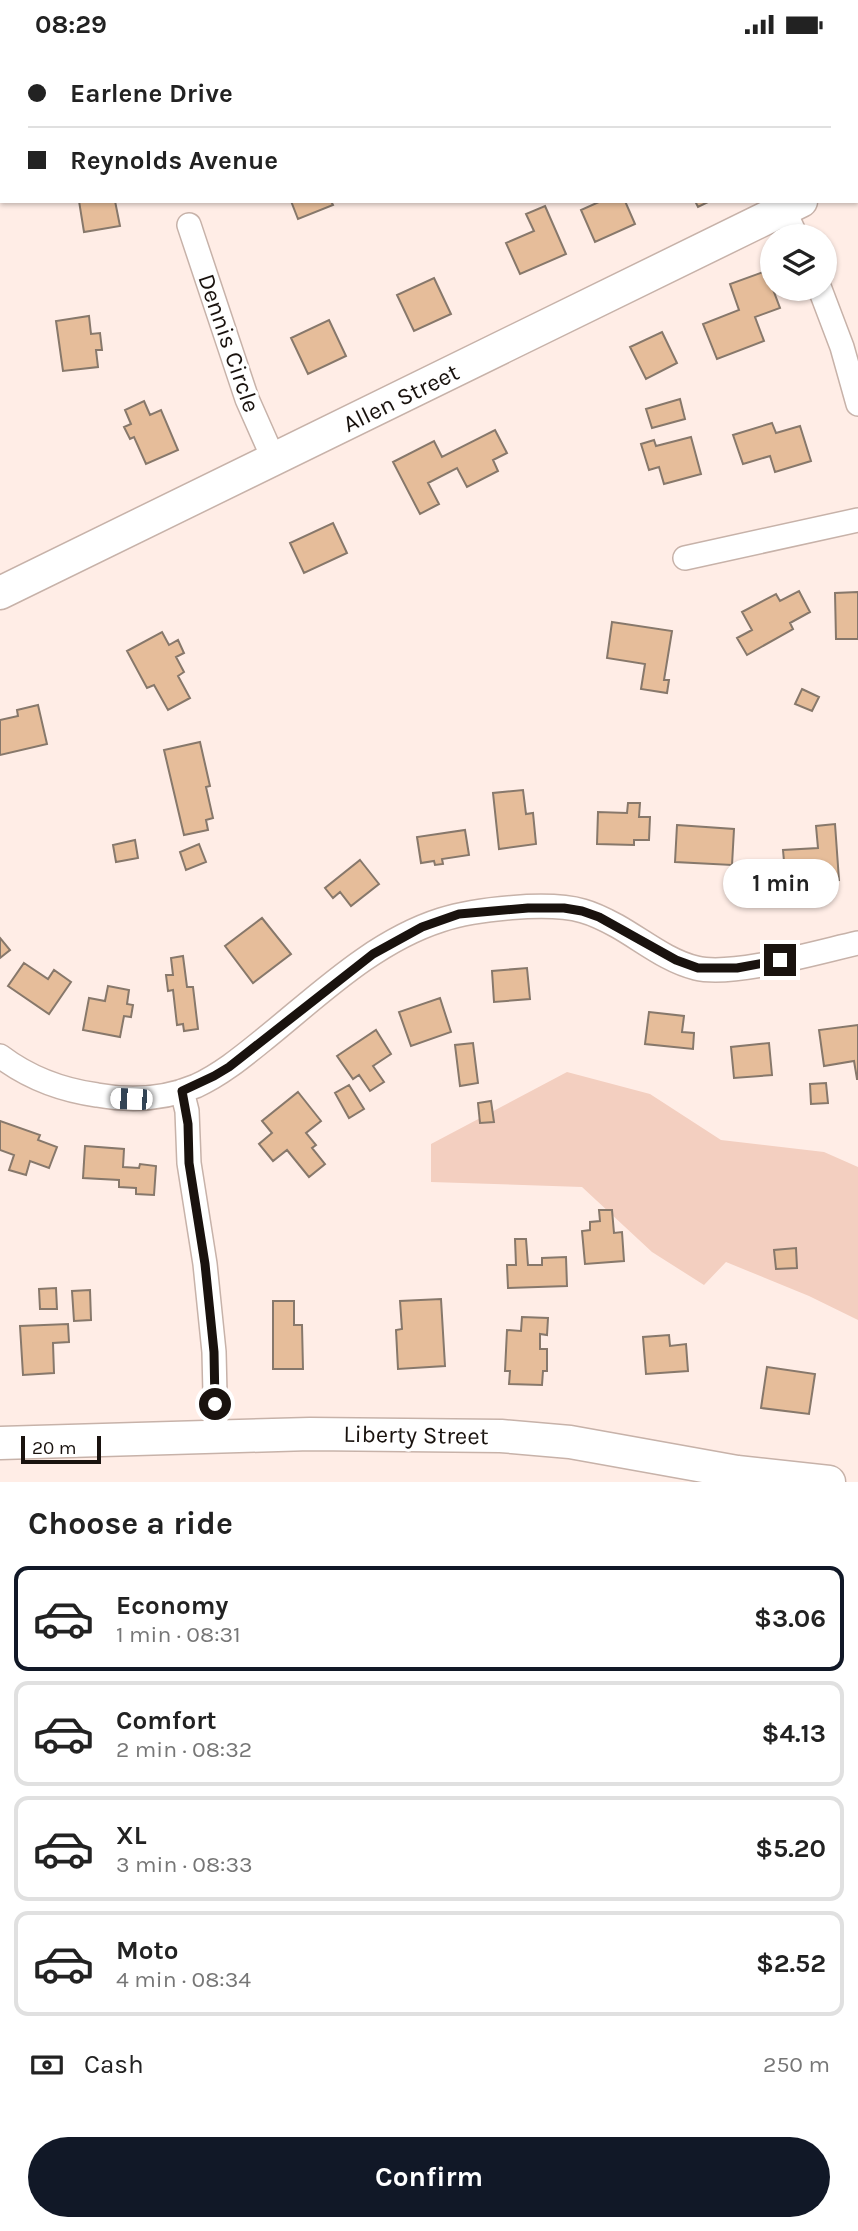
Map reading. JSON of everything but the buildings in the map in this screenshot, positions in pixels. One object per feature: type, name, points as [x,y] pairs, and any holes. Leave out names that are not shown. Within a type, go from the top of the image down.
[{"type":"street","name":"Allen Street","points":[[0,593],[274,460],[793,216]]},
{"type":"street","name":"Dennis Circle","points":[[189,225],[247,398],[274,460]]},
{"type":"street","points":[[825,301],[842,347],[858,404]]},
{"type":"street","points":[[685,558],[858,520]]},
{"type":"street","points":[[0,1056],[35,1078],[93,1095],[131,1099],[182,1091],[229,1067],[388,944],[422,927],[459,914],[545,907],[582,911],[615,925],[676,960],[698,968],[710,969],[756,965],[858,943]]},
{"type":"street","points":[[182,1091],[214,1352],[216,1436]]},
{"type":"street","name":"Liberty Street","points":[[0,1443],[216,1436],[501,1436],[570,1442],[737,1472],[829,1482]]},
{"type":"shaded area","points":[[567,1072],[650,1094],[721,1140],[824,1152],[858,1167],[858,1320],[809,1296],[726,1262],[704,1285],[652,1252],[582,1187],[431,1182],[431,1144]]},
{"type":"route","points":[[215,1404],[214,1352],[205,1264],[189,1163],[188,1124],[182,1091],[229,1067],[388,944],[422,927],[459,914],[564,908],[599,917],[676,960],[698,968],[737,968],[780,960]]}]
